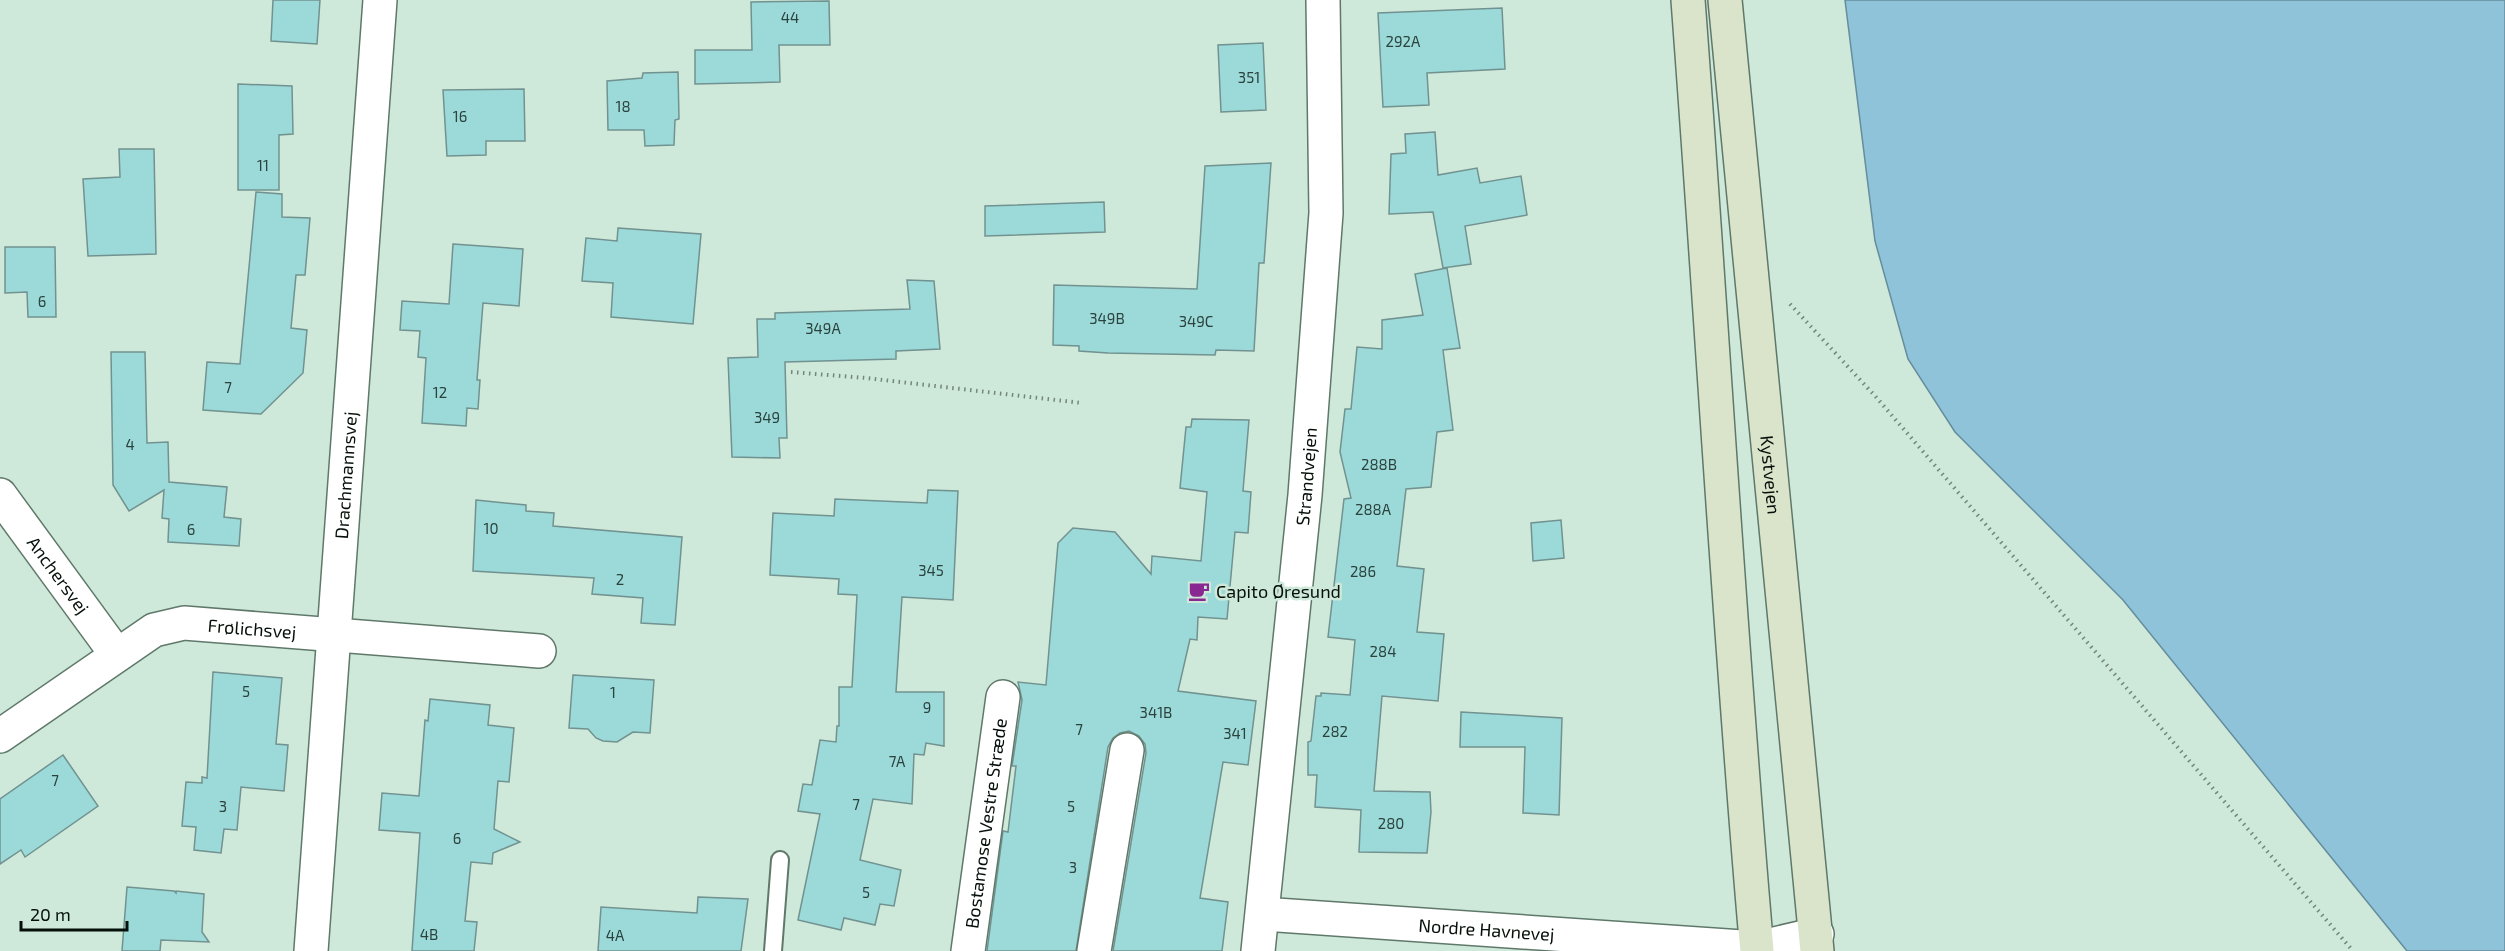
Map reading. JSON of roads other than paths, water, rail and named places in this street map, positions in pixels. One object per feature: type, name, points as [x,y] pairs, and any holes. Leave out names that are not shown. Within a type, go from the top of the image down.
[{"type":"main road","points":[[1688,0],[1710,292],[1720,492],[1757,949]]},
{"type":"main road","name":"Kystvejen","points":[[1725,0],[1817,943]]},
{"type":"street","name":"Drachmannsvej","points":[[311,951],[380,0]]},
{"type":"street","name":"Strandvejen","points":[[1258,951],[1305,495],[1325,225],[1323,0]]},
{"type":"street","name":"Anchersvej","points":[[0,495],[117,655]]},
{"type":"street","name":"Frølichsvej","points":[[0,736],[154,630],[184,623],[539,651]]},
{"type":"street","name":"Bostamose Vestre Stræde","points":[[968,951],[1003,697]]},
{"type":"street","points":[[1094,951],[1127,750]]},
{"type":"street","name":"Nordre Havnevej","points":[[1263,914],[1757,949],[1817,943]]},
{"type":"lane","points":[[773,951],[780,860]]},
{"type":"water","points":[[1845,0],[2505,0],[2505,951],[2407,951],[2123,600],[1955,432],[1908,359],[1875,241]]},
{"type":"place","name":"Capito Øresund","points":[[1199,591]]}]
